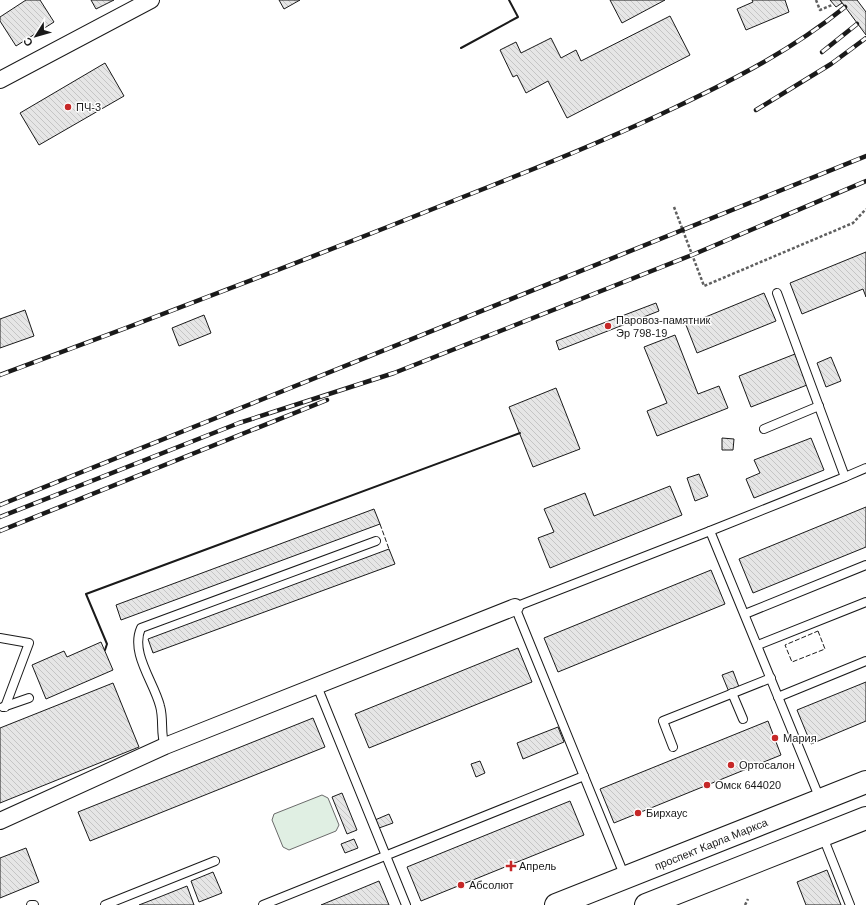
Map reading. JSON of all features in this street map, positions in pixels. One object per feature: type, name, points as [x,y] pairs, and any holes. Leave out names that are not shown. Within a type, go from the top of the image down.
[{"type":"main road","name":"проспект Карла Маркса","points":[[556,905],[866,782]]},
{"type":"main road","points":[[820,800],[828,833]]},
{"type":"main road","points":[[646,905],[866,818]]},
{"type":"main road","points":[[672,859],[684,890]]},
{"type":"street","points":[[0,80],[151,0]]},
{"type":"street","points":[[0,821],[166,746],[515,607]]},
{"type":"lane","points":[[777,293],[845,477]]},
{"type":"lane","points":[[764,429],[819,406]]},
{"type":"lane","points":[[625,878],[515,607],[866,468]]},
{"type":"lane","points":[[710,531],[820,800]]},
{"type":"lane","points":[[166,746],[162,738],[163,725],[161,707],[138,649],[138,635],[141,628],[376,541]]},
{"type":"lane","points":[[745,614],[866,566]]},
{"type":"lane","points":[[758,646],[866,602]]},
{"type":"lane","points":[[0,638],[29,643],[2,708]]},
{"type":"lane","points":[[778,697],[866,662]]},
{"type":"lane","points":[[673,747],[663,721],[770,678]]},
{"type":"lane","points":[[317,686],[406,905]]},
{"type":"lane","points":[[732,693],[743,719]]},
{"type":"lane","points":[[2,708],[29,698]]},
{"type":"lane","points":[[263,905],[584,776]]},
{"type":"lane","points":[[828,833],[850,905]]},
{"type":"lane","points":[[105,905],[215,861]]},
{"type":"path","points":[[816,0],[820,10],[832,5]]},
{"type":"path","points":[[674,207],[704,286],[853,224],[866,209]]},
{"type":"path","points":[[745,905],[748,899]]},
{"type":"green space","points":[[322,795],[328,798],[339,825],[336,831],[289,850],[283,847],[272,820],[274,814]]},
{"type":"building","points":[[26,0],[40,0],[54,22],[16,46],[0,21],[0,17]]},
{"type":"building","points":[[91,0],[114,0],[96,9]]},
{"type":"building","points":[[279,0],[300,0],[284,9]]},
{"type":"building","points":[[610,0],[665,0],[622,23]]},
{"type":"building","points":[[752,0],[785,0],[789,12],[746,30],[737,9],[753,2]]},
{"type":"building","points":[[830,0],[840,0],[842,3],[836,7]]},
{"type":"building","points":[[840,0],[857,0],[866,12],[866,35]]},
{"type":"building","points":[[670,16],[690,55],[567,118],[548,81],[526,93],[517,75],[513,77],[500,50],[516,42],[521,53],[551,38],[561,58],[576,50],[581,61]]},
{"type":"building","points":[[105,63],[124,96],[39,145],[20,113]]},
{"type":"building","points":[[866,252],[866,297],[863,289],[802,314],[790,283]]},
{"type":"building","points":[[764,293],[776,321],[697,353],[686,325]]},
{"type":"building","name":"Паровоз-памятник Эр 798-19","points":[[656,303],[659,311],[559,350],[556,341]]},
{"type":"building","points":[[25,310],[34,336],[0,348],[0,319]]},
{"type":"building","points":[[204,315],[211,333],[179,346],[172,328]]},
{"type":"building","points":[[675,335],[698,394],[719,386],[728,408],[657,436],[647,411],[667,403],[644,347]]},
{"type":"building","points":[[795,354],[807,385],[751,407],[739,376]]},
{"type":"building","points":[[831,357],[841,381],[826,387],[817,363]]},
{"type":"building","points":[[556,388],[580,449],[533,467],[509,407]]},
{"type":"building","points":[[722,438],[734,439],[733,450],[722,450]]},
{"type":"building","points":[[811,438],[824,470],[754,498],[746,479],[760,473],[754,460]]},
{"type":"building","points":[[699,474],[708,496],[695,501],[687,478]]},
{"type":"building","points":[[670,486],[682,515],[550,568],[538,538],[554,532],[544,509],[585,493],[594,516]]},
{"type":"building","points":[[866,507],[866,547],[753,593],[739,559]]},
{"type":"building","points":[[374,509],[380,524],[121,620],[116,605]]},
{"type":"building","points":[[389,549],[395,564],[153,653],[148,639]]},
{"type":"building","points":[[711,570],[725,604],[558,672],[544,638]]},
{"type":"building","points":[[101,642],[113,670],[46,699],[32,665],[64,651],[67,657]]},
{"type":"building","points":[[518,648],[532,682],[369,748],[355,714]]},
{"type":"building","points":[[733,671],[739,687],[729,692],[722,675]]},
{"type":"building","points":[[866,682],[866,721],[811,744],[797,710]]},
{"type":"building","points":[[113,683],[139,747],[0,803],[0,728]]},
{"type":"building","points":[[313,718],[325,747],[90,841],[78,812]]},
{"type":"building","points":[[768,721],[781,755],[614,823],[600,789]]},
{"type":"building","points":[[558,727],[564,742],[523,759],[517,743]]},
{"type":"building","points":[[480,761],[485,773],[476,777],[471,764]]},
{"type":"building","points":[[342,793],[357,830],[347,834],[332,797]]},
{"type":"building","points":[[570,801],[584,835],[421,901],[407,867]]},
{"type":"building","points":[[389,814],[393,823],[379,828],[375,820]]},
{"type":"building","points":[[354,839],[358,848],[345,853],[341,844]]},
{"type":"building","points":[[26,848],[39,882],[0,898],[0,858]]},
{"type":"building","points":[[827,870],[841,905],[806,905],[797,882]]},
{"type":"building","points":[[213,872],[222,893],[199,902],[191,881]]},
{"type":"building","points":[[379,881],[389,905],[321,905]]},
{"type":"building","points":[[187,886],[194,905],[139,905],[162,896]]},
{"type":"railway","points":[[0,375],[352,241],[546,164],[649,120],[741,75],[762,63],[804,37],[845,7]]},
{"type":"railway","points":[[822,52],[857,24]]},
{"type":"railway","points":[[756,110],[831,64],[866,38]]},
{"type":"railway","points":[[0,505],[866,156]]},
{"type":"railway","points":[[0,517],[239,423],[394,373],[692,255],[866,181]]},
{"type":"railway","points":[[0,531],[327,400]]},
{"type":"fence","points":[[380,524],[389,549]]},
{"type":"fence","points":[[818,631],[825,649],[792,662],[785,645],[818,631]]},
{"type":"wall","points":[[461,48],[518,17],[509,0]]},
{"type":"wall","points":[[105,650],[107,644],[86,594],[520,433]]},
{"type":"place","name":"ПЧ-3","points":[[68,107]]},
{"type":"place","name":"Паровоз-памятник Эр 798-19","points":[[608,326]]},
{"type":"place","name":"Мария","points":[[775,738]]},
{"type":"place","name":"Ортосалон","points":[[731,765]]},
{"type":"place","name":"Омск 644020","points":[[707,785]]},
{"type":"place","name":"Бирхаус","points":[[638,813]]},
{"type":"place","name":"Апрель","points":[[511,866]]},
{"type":"place","name":"Абсолют","points":[[461,885]]}]
